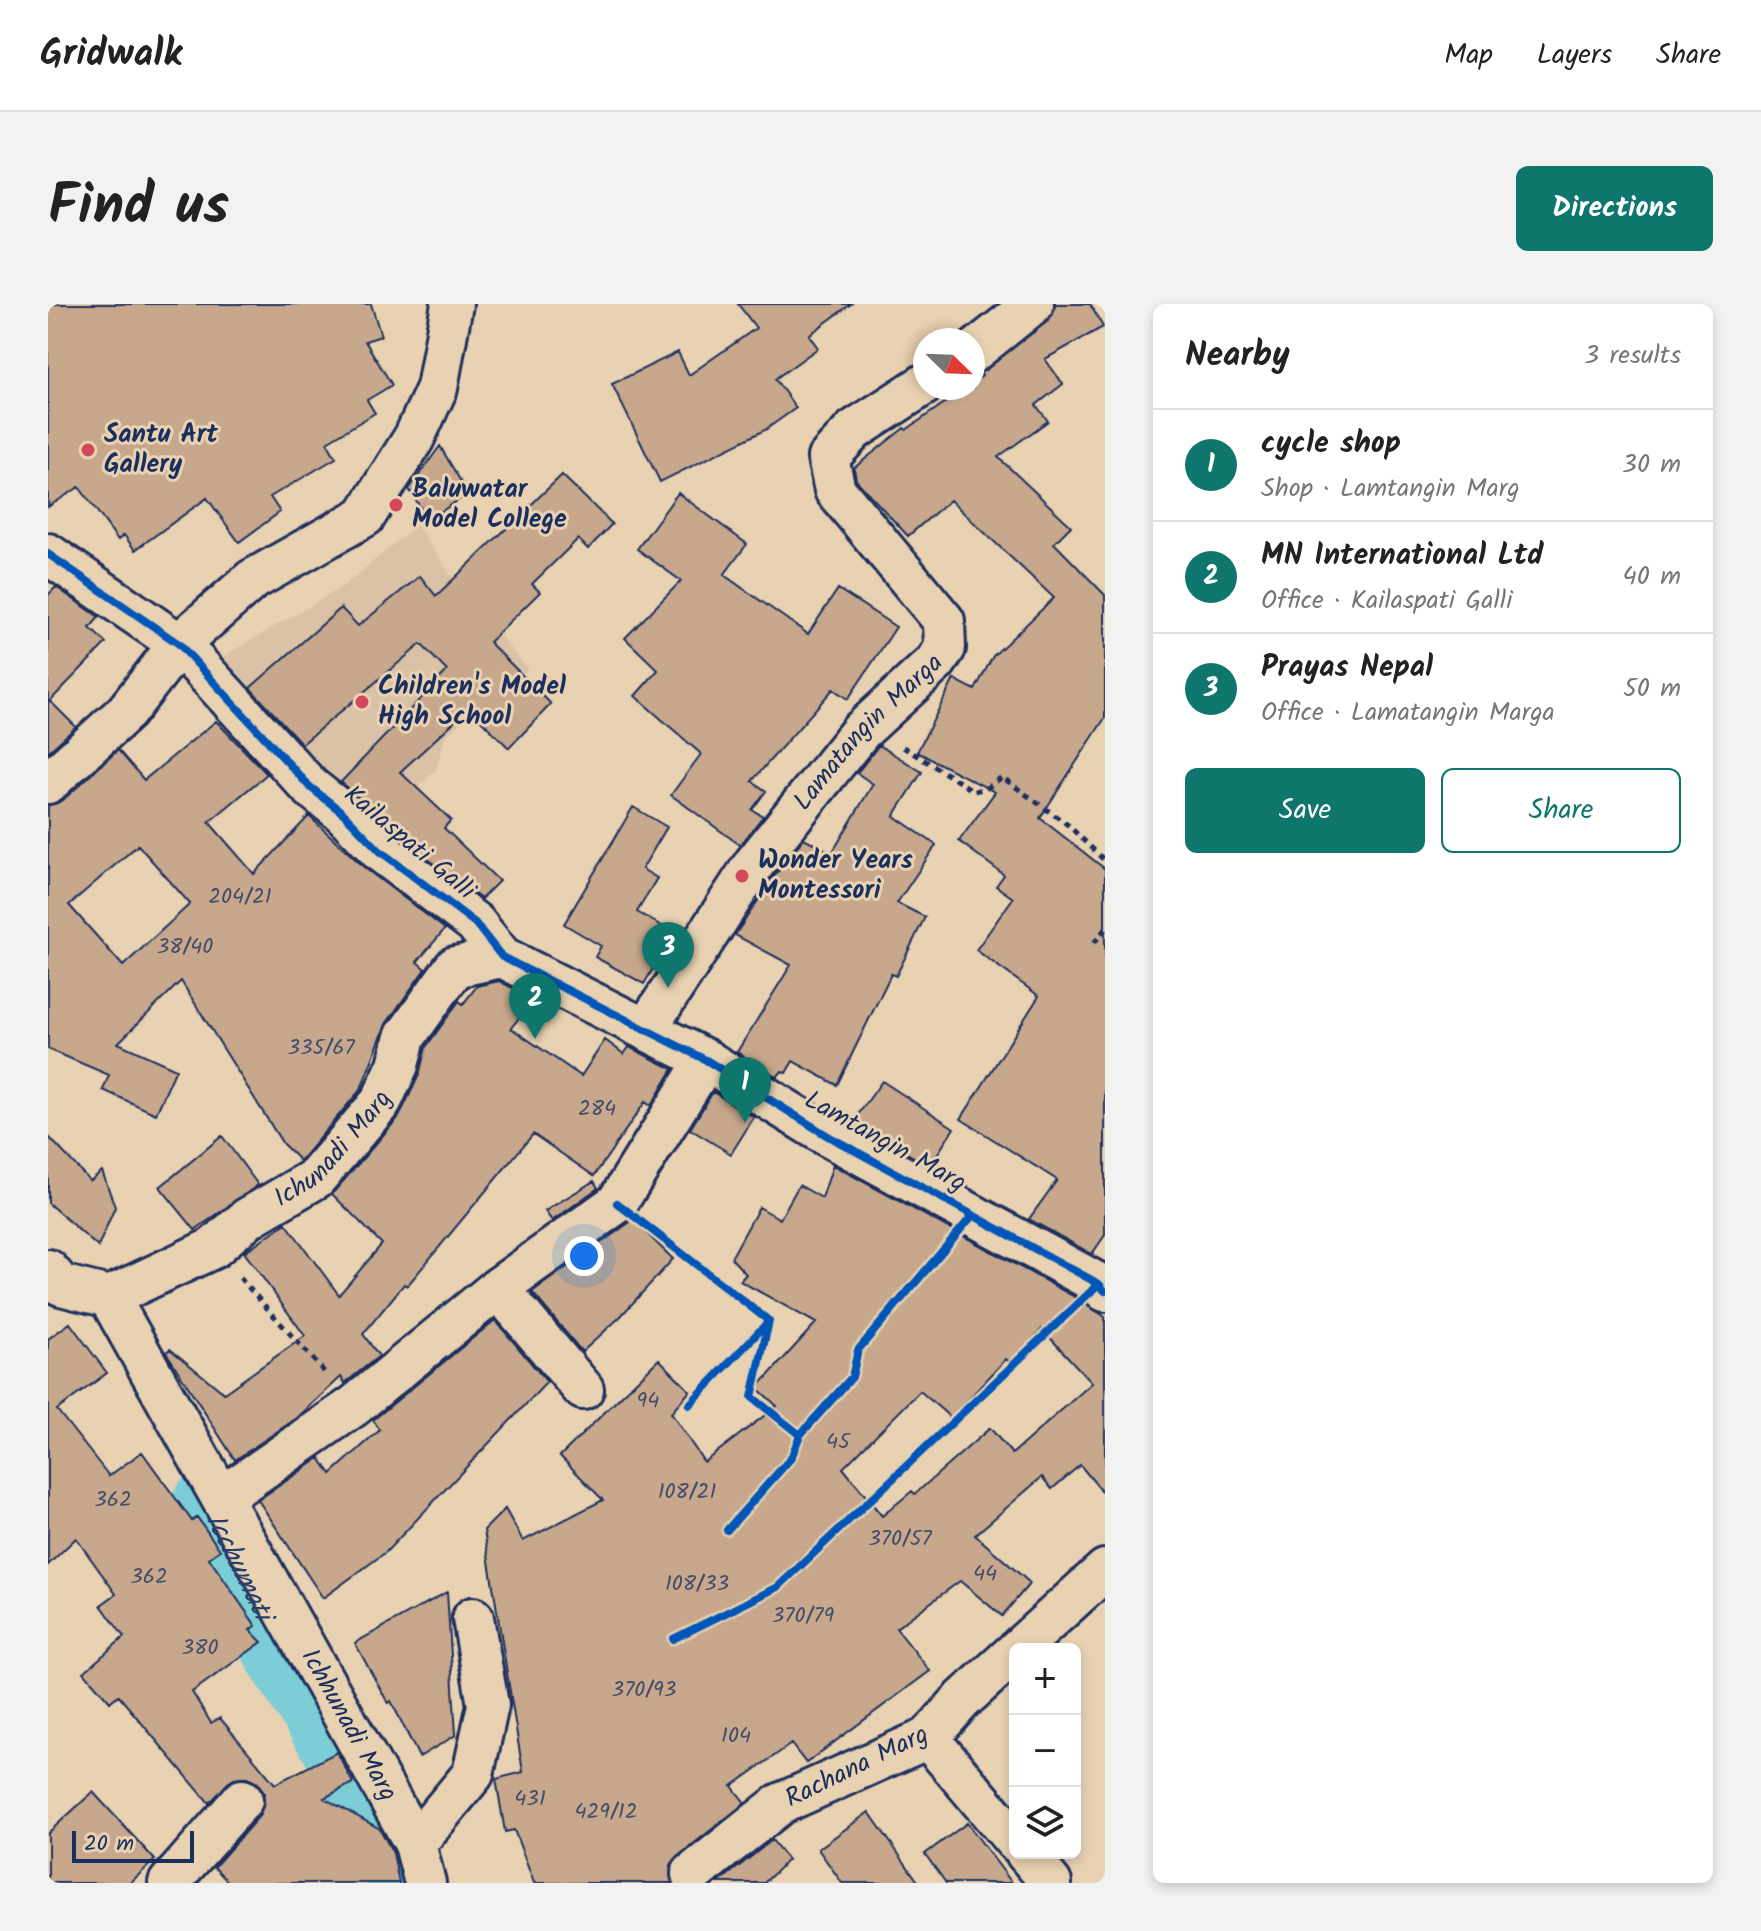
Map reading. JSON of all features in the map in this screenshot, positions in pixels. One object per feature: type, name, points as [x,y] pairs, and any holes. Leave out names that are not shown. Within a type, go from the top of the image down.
[{"type":"street","points":[[48,783],[126,712],[179,644],[252,580],[365,516],[414,438],[437,388],[452,304]]},
{"type":"street","points":[[985,342],[1033,304]]},
{"type":"street","name":"Lamatangin Marga","points":[[646,1029],[754,864],[861,731],[936,662],[945,648],[944,621],[835,490],[828,458],[854,430],[913,392]]},
{"type":"street","name":"Kailaspati Galli","points":[[48,554],[179,644],[310,787],[343,813],[380,851],[475,923],[502,957],[646,1029]]},
{"type":"street","name":"Ichunadi Marg","points":[[109,1297],[213,1248],[248,1218],[316,1178],[381,1102],[398,1065],[405,1037],[455,967],[502,957]]},
{"type":"street","name":"Lamtangin Marg","points":[[646,1029],[706,1060],[828,1136],[1099,1284],[1105,1291]]},
{"type":"street","points":[[222,1497],[354,1406],[498,1288],[617,1203],[706,1060]]},
{"type":"street","points":[[52,1283],[109,1297]]},
{"type":"street","points":[[498,1288],[583,1389]]},
{"type":"street","name":"Ichhunadi Marg","points":[[109,1297],[415,1844],[425,1883]]},
{"type":"street","name":"Rachana Marg","points":[[1025,1643],[1105,1570]]},
{"type":"street","points":[[415,1844],[473,1774],[488,1705],[473,1618]]},
{"type":"street","name":"Rachana Marg","points":[[692,1874],[780,1804],[928,1738],[961,1701],[1009,1657]]},
{"type":"street","points":[[928,1738],[1009,1834]]},
{"type":"street","points":[[169,1883],[242,1800]]},
{"type":"street","points":[[1031,1859],[1051,1883]]},
{"type":"path","points":[[861,731],[906,748],[974,791],[987,788],[1002,777],[1068,825],[1105,861]]},
{"type":"path","points":[[1094,943],[1105,929]]},
{"type":"path","points":[[213,1248],[354,1406]]},
{"type":"shaded area","name":"Children's Model High School","points":[[417,525],[455,581],[528,669],[446,735],[436,770],[407,797],[381,800],[359,823],[207,666],[342,587]]},
{"type":"building","points":[[48,304],[371,304],[381,336],[365,341],[392,385],[367,400],[375,413],[327,442],[336,458],[270,497],[280,512],[239,542],[207,498],[135,550],[124,535],[118,540],[79,487],[48,507]]},
{"type":"building","points":[[738,304],[851,304],[809,335],[818,348],[775,379],[796,408],[765,430],[660,482],[612,384],[678,352],[689,375],[756,328]]},
{"type":"building","points":[[1055,304],[1090,304],[1103,327],[1045,359],[1063,384],[1036,405],[1048,421],[998,457],[1071,526],[1054,543],[1105,595],[1105,718],[1040,818],[1105,869],[1105,1235],[1092,1254],[1029,1219],[1057,1180],[961,1119],[1039,996],[976,950],[1013,898],[996,886],[1004,875],[959,841],[995,792],[917,752],[954,679],[975,690],[993,656],[1054,598],[950,500],[908,536],[856,480],[854,468],[904,428],[906,430],[949,400],[985,400],[985,369],[1048,321]]},
{"type":"building","points":[[440,446],[468,494],[428,520],[409,489]]},
{"type":"building","points":[[562,475],[612,524],[588,549],[578,539],[532,584],[540,592],[489,642],[551,704],[509,748],[469,708],[400,772],[451,820],[444,828],[499,881],[481,899],[395,834],[341,782],[447,671],[421,644],[302,744],[250,688],[341,608],[358,626],[420,576],[436,596]]},
{"type":"building","points":[[678,493],[747,544],[724,575],[808,634],[838,589],[896,627],[848,699],[833,689],[752,781],[766,791],[752,810],[763,816],[740,845],[671,795],[701,754],[635,696],[658,670],[625,638],[681,581],[637,549]]},
{"type":"building","points":[[56,587],[99,617],[90,628],[106,643],[50,701],[76,727],[48,752],[48,595]]},
{"type":"building","points":[[216,721],[267,774],[209,822],[254,874],[309,816],[366,869],[445,929],[417,962],[425,969],[386,1024],[361,1089],[300,1161],[283,1144],[181,981],[118,1043],[176,1069],[156,1114],[103,1090],[109,1075],[48,1049],[48,805],[63,800],[118,750],[144,780]],"holes":[[[138,845],[190,904],[123,966],[69,905]]]},
{"type":"building","points":[[879,745],[922,772],[894,816],[936,845],[897,903],[925,917],[896,976],[891,974],[837,1085],[793,1061],[786,1073],[782,1071],[777,1077],[737,1052],[791,965],[735,935],[804,838],[832,853],[873,784],[857,773]]},
{"type":"building","points":[[633,807],[667,827],[642,869],[657,878],[637,912],[674,933],[644,984],[595,957],[601,946],[564,924]]},
{"type":"building","points":[[499,981],[534,999],[511,1028],[581,1076],[605,1040],[624,1054],[629,1047],[673,1069],[651,1106],[645,1102],[594,1176],[533,1134],[407,1286],[404,1284],[363,1334],[379,1356],[345,1383],[341,1377],[297,1418],[235,1460],[166,1352],[170,1349],[224,1393],[305,1336],[244,1252],[286,1223],[339,1295],[382,1244],[332,1194],[399,1117],[419,1075],[426,1047],[459,1001],[463,1004],[477,986]]},
{"type":"building","points":[[882,1081],[954,1128],[930,1166],[847,1120],[848,1115],[855,1119]]},
{"type":"building","points":[[713,1092],[754,1117],[731,1154],[690,1129]]},
{"type":"building","points":[[48,1136],[90,1181],[102,1171],[115,1207],[98,1247],[48,1203]]},
{"type":"building","points":[[222,1136],[258,1185],[195,1230],[160,1187]]},
{"type":"building","points":[[833,1165],[1084,1302],[1105,1317],[1105,1495],[1080,1465],[1052,1489],[1042,1477],[975,1535],[1030,1583],[1002,1616],[960,1581],[896,1628],[930,1671],[806,1763],[791,1744],[732,1786],[745,1803],[677,1857],[670,1866],[672,1883],[534,1883],[514,1830],[505,1832],[496,1779],[523,1772],[484,1530],[505,1509],[523,1541],[603,1500],[560,1456],[659,1359],[690,1391],[671,1413],[704,1462],[777,1406],[757,1388],[816,1323],[740,1281],[746,1274],[731,1258],[759,1207],[780,1219],[799,1185],[822,1198]],"holes":[[[1042,1329],[1092,1383],[1012,1454],[990,1428],[915,1494],[912,1491],[882,1516],[843,1468],[920,1391],[951,1418],[1006,1359],[1011,1363]]]},
{"type":"building","points":[[594,1181],[598,1188],[552,1221],[545,1211]]},
{"type":"building","points":[[633,1220],[673,1259],[620,1317],[582,1352],[532,1292]]},
{"type":"building","points":[[495,1320],[547,1382],[386,1552],[323,1598],[258,1500],[320,1458],[331,1474],[380,1430],[373,1420]]},
{"type":"building","points":[[70,1323],[107,1373],[57,1410],[109,1476],[142,1452],[192,1521],[197,1517],[220,1550],[209,1558],[256,1626],[250,1630],[262,1642],[192,1692],[211,1723],[220,1718],[275,1784],[337,1752],[353,1783],[324,1798],[380,1829],[393,1853],[399,1883],[229,1883],[214,1867],[260,1815],[264,1793],[258,1783],[247,1778],[234,1779],[209,1803],[118,1695],[110,1702],[84,1672],[124,1637],[101,1605],[116,1594],[76,1538],[48,1565],[48,1339]]},
{"type":"building","points":[[447,1592],[456,1735],[419,1757],[391,1701],[388,1703],[355,1643]]},
{"type":"building","points":[[93,1792],[155,1860],[130,1883],[48,1883],[48,1833]]},
{"type":"building","points":[[869,1812],[919,1883],[842,1883],[818,1849]]},
{"type":"building","points":[[967,1823],[1012,1883],[946,1883],[925,1854]]},
{"type":"building","points":[[772,1840],[788,1860],[764,1883],[718,1883]]},
{"type":"waterway","name":"Icchumati","points":[[208,1506],[282,1654],[400,1846],[404,1883]]},
{"type":"cycle path","points":[[48,554],[179,644],[310,787],[343,813],[380,851],[475,923],[502,957],[706,1060],[828,1136],[1099,1284],[1105,1291]]},
{"type":"cycle path","points":[[617,1203],[769,1321],[752,1397],[800,1435],[852,1377],[858,1350],[973,1215]]},
{"type":"cycle path","points":[[673,1639],[778,1587],[1099,1284]]},
{"type":"cycle path","points":[[689,1405],[769,1321]]},
{"type":"cycle path","points":[[727,1530],[791,1458],[800,1435]]},
{"type":"place","name":"Santu Art Gallery","points":[[88,450]]},
{"type":"place","name":"Baluwatar Model College","points":[[396,505]]},
{"type":"place","name":"Children's Model High School","points":[[362,702]]},
{"type":"place","name":"Wonder Years Montessori","points":[[742,876]]},
{"type":"place","name":"Prayas Nepal","points":[[668,988]]},
{"type":"place","name":"MN International Ltd","points":[[535,1039]]},
{"type":"place","name":"cycle shop","points":[[745,1123]]}]
